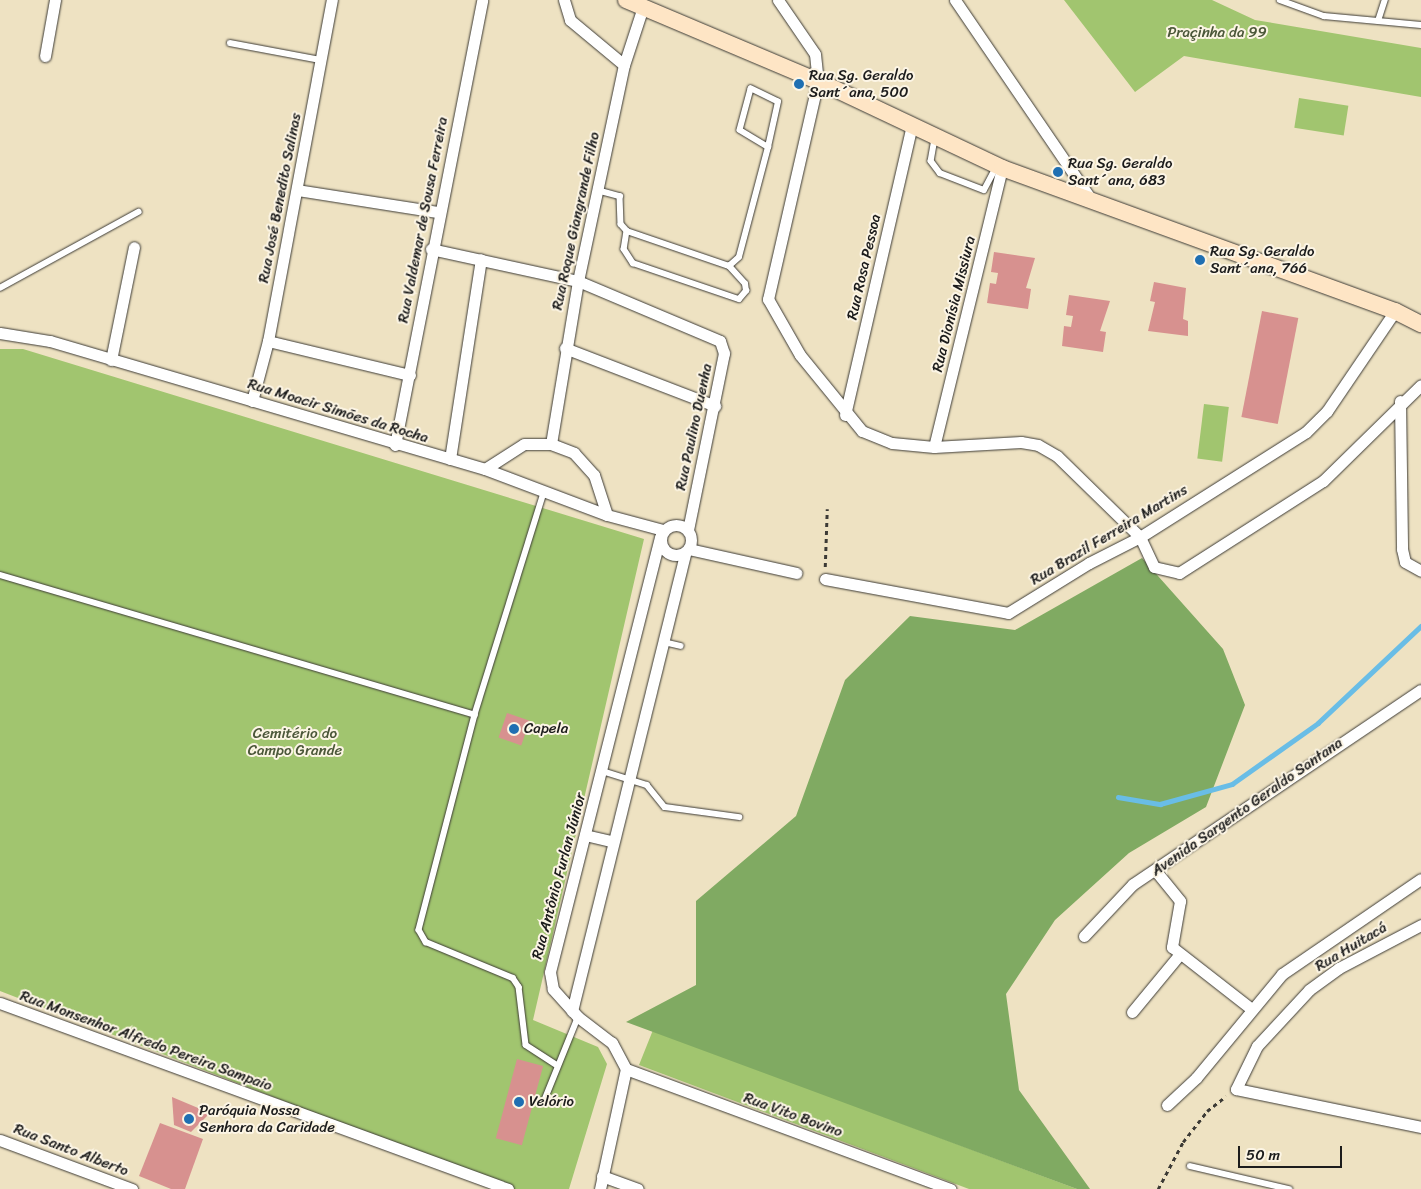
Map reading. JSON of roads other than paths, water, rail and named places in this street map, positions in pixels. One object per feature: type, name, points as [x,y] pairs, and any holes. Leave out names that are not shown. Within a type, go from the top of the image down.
[{"type":"street","points":[[45,56],[55,0]]},
{"type":"street","name":"Rua José Benedito Salinas","points":[[252,401],[268,341],[332,0]]},
{"type":"street","name":"Rua Valdemar de Sousa Ferreira","points":[[395,445],[410,375],[438,212],[482,0]]},
{"type":"street","points":[[564,0],[570,20],[624,65]]},
{"type":"street","points":[[626,0],[818,81],[999,166],[1094,204],[1395,311],[1421,324]]},
{"type":"street","points":[[778,0],[815,54],[818,81],[768,298],[781,327],[845,416],[874,437],[934,447],[1021,442],[1038,445],[1063,462],[1140,538],[1154,567],[1179,573],[1323,481],[1400,401],[1421,385]]},
{"type":"street","points":[[955,0],[1094,204]]},
{"type":"street","name":"Rua Roque Giangrande Filho","points":[[551,444],[578,281],[624,65],[643,7]]},
{"type":"street","name":"Rua Rosa Pessoa","points":[[845,416],[912,125]]},
{"type":"street","name":"Rua Dionísia Missiura","points":[[934,447],[999,166]]},
{"type":"street","points":[[297,190],[438,212]]},
{"type":"street","points":[[111,360],[134,247]]},
{"type":"street","points":[[431,249],[578,281]]},
{"type":"street","points":[[450,459],[481,259]]},
{"type":"street","name":"Rua Paulino Duenha","points":[[578,281],[713,335],[724,352],[715,406],[688,530],[688,551]]},
{"type":"street","name":"Rua Brazil Ferreira Martins","points":[[825,579],[1004,615],[1140,538],[1317,423],[1395,311]]},
{"type":"street","name":"Rua Moacir Simões da Rocha","points":[[0,333],[50,341],[395,445],[486,469],[544,493],[662,534]]},
{"type":"street","points":[[268,341],[410,375]]},
{"type":"street","points":[[566,348],[715,406]]},
{"type":"street","points":[[1400,401],[1402,549],[1405,562],[1421,571]]},
{"type":"street","points":[[486,469],[524,444],[551,444],[584,460],[607,515]]},
{"type":"street","points":[[688,530],[676,524],[662,534],[668,553],[688,551],[796,573]]},
{"type":"street","name":"Rua Antônio Furlan Júnior","points":[[626,1069],[612,1043],[575,1014],[549,980],[662,534]]},
{"type":"street","points":[[575,1014],[612,841],[688,551]]},
{"type":"street","name":"Avenida Sargento Geraldo Santana","points":[[1084,936],[1114,902],[1155,870],[1421,690]]},
{"type":"street","points":[[586,835],[612,841]]},
{"type":"street","points":[[1155,870],[1180,901],[1171,938],[1179,955],[1250,1008]]},
{"type":"street","points":[[1167,1105],[1196,1078],[1250,1008],[1312,950],[1389,904],[1421,879]]},
{"type":"street","name":"Rua Huitacá","points":[[1421,925],[1339,968],[1309,990],[1257,1046],[1236,1089],[1421,1127]]},
{"type":"street","points":[[1132,1012],[1179,955]]},
{"type":"street","name":"Rua Monsenhor Alfredo Pereira Sampaio","points":[[0,1003],[508,1189]]},
{"type":"street","points":[[600,1189],[626,1069]]},
{"type":"street","name":"Rua Vito Bovino","points":[[626,1069],[950,1189]]},
{"type":"street","name":"Rua Santo Alberto","points":[[0,1140],[132,1189]]},
{"type":"street","points":[[602,1176],[638,1189]]},
{"type":"lane","points":[[1280,0],[1324,16],[1421,25]]},
{"type":"lane","points":[[1378,21],[1385,0]]},
{"type":"lane","points":[[230,44],[321,60]]},
{"type":"lane","points":[[729,266],[739,257],[768,147],[778,102],[751,89],[740,130],[768,147]]},
{"type":"lane","points":[[936,136],[931,161],[940,173],[984,190],[999,166]]},
{"type":"lane","points":[[598,190],[620,196],[621,224],[627,231],[729,266],[745,284],[746,292],[739,299],[633,263],[624,249],[627,231]]},
{"type":"lane","points":[[0,288],[138,212]]},
{"type":"lane","points":[[544,493],[475,714],[419,930],[426,942],[513,978],[519,987],[526,1045],[558,1065]]},
{"type":"lane","points":[[0,575],[475,714]]},
{"type":"lane","points":[[664,642],[681,646]]},
{"type":"lane","points":[[602,771],[647,785],[665,807],[739,816]]},
{"type":"lane","points":[[544,1101],[575,1014]]},
{"type":"lane","points":[[1190,1166],[1276,1188],[1289,1189]]},
{"type":"waterway","points":[[1118,797],[1160,804],[1232,784],[1318,723],[1421,626]]},
{"type":"place","name":"Rua Sg. Geraldo Sant´ana, 500","points":[[799,84]]},
{"type":"place","name":"Rua Sg. Geraldo Sant´ana, 683","points":[[1058,172]]},
{"type":"place","name":"Rua Sg. Geraldo Sant´ana, 766","points":[[1200,260]]},
{"type":"place","name":"Capela","points":[[514,729]]},
{"type":"place","name":"Velório","points":[[519,1102]]},
{"type":"place","name":"Paróquia Nossa Senhora da Caridade","points":[[189,1119]]},
{"type":"park label","name":"Praçinha da 99","points":[[1217,33]]},
{"type":"park label","name":"Cemitério do Campo Grande","points":[[295,742]]}]
